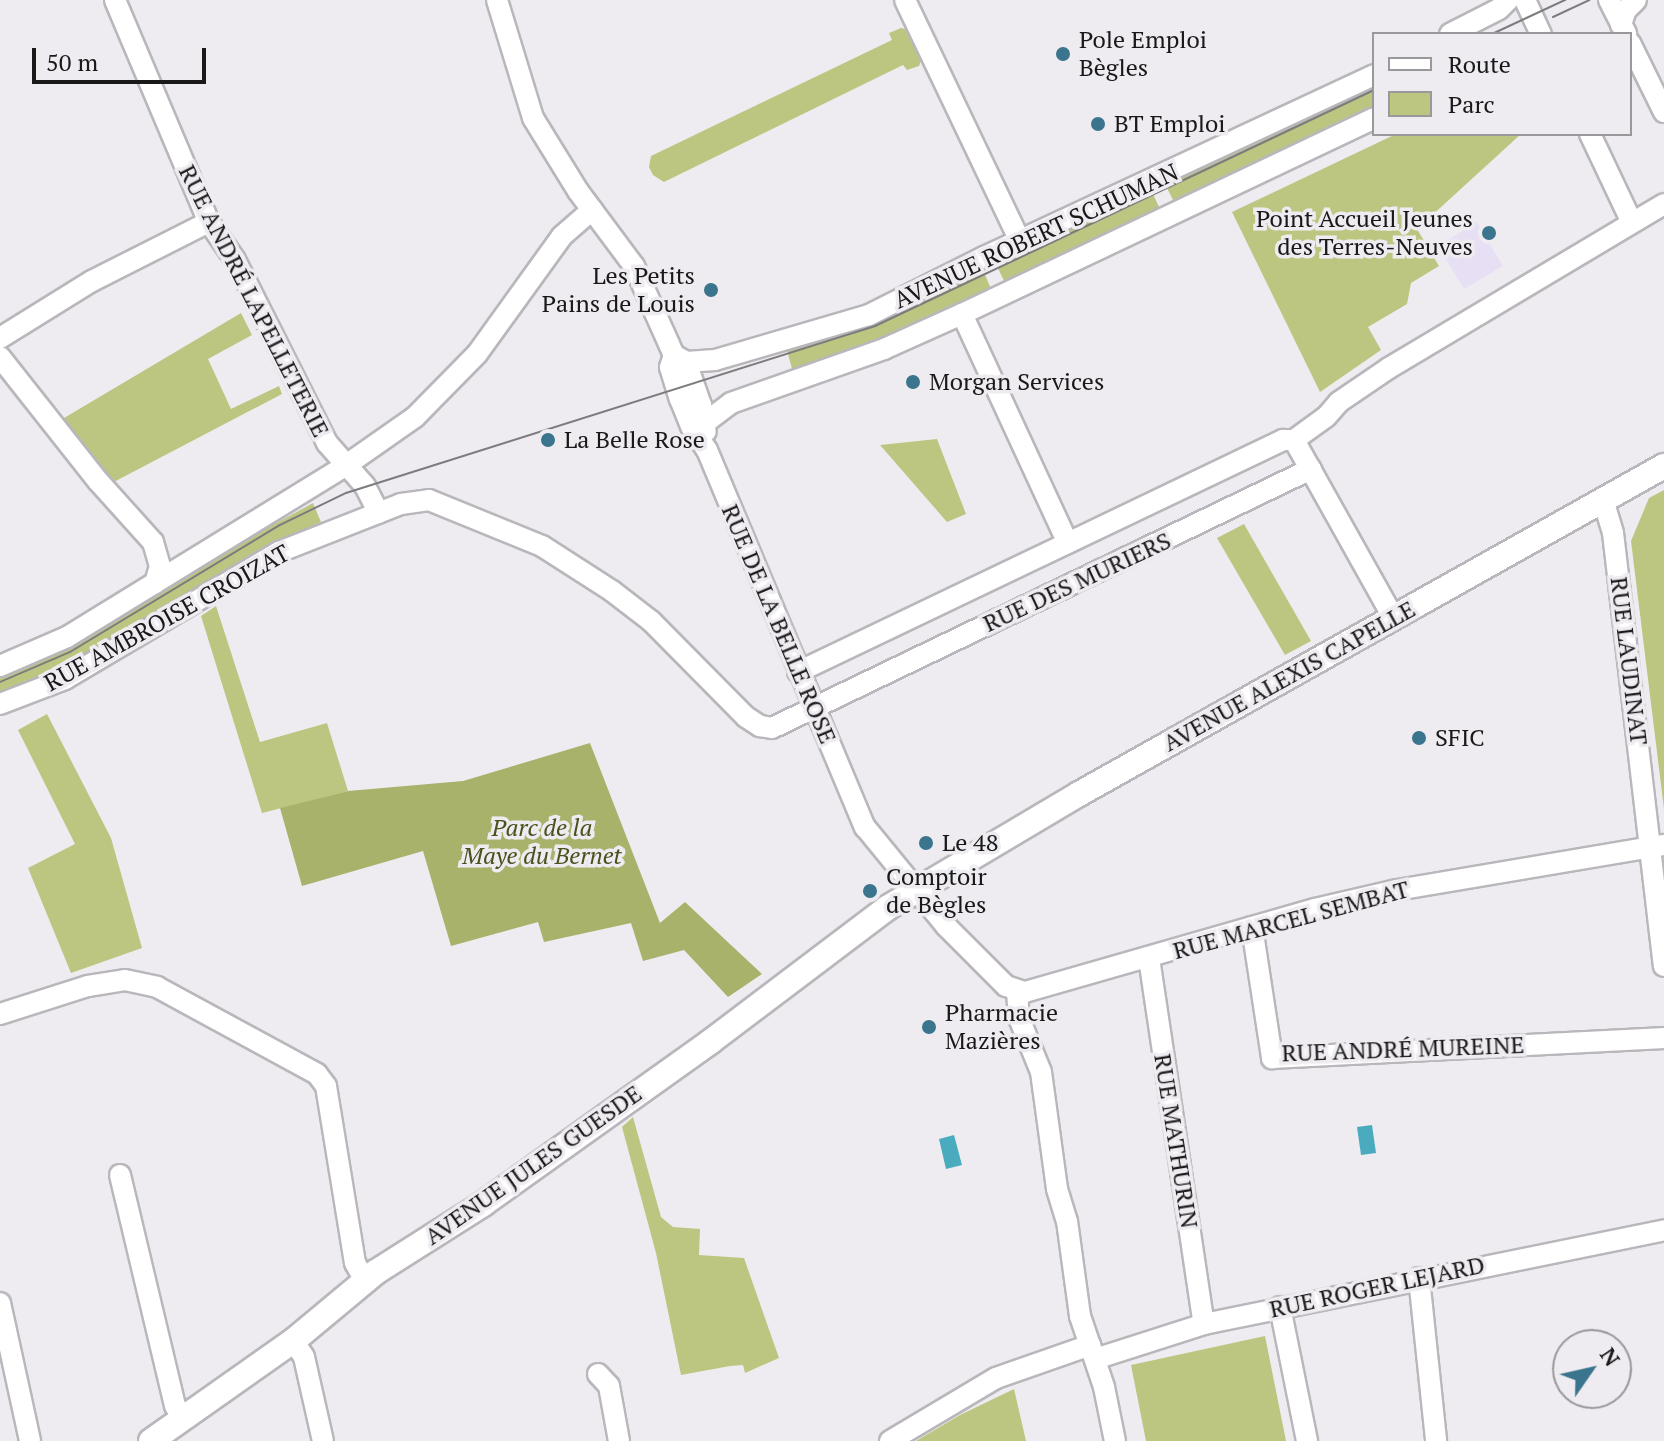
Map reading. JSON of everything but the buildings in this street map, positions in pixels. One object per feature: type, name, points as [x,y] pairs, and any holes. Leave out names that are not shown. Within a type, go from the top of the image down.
[{"type":"street","name":"RUE ANDRÉ LAPELLETERIE","points":[[115,0],[209,222],[235,260],[327,443],[365,486],[379,513]]},
{"type":"street","name":"RUE DE LA BELLE ROSE","points":[[497,0],[533,118],[592,210],[634,266],[680,358],[706,422],[707,450]]},
{"type":"street","points":[[905,0],[1020,241]]},
{"type":"street","points":[[1454,32],[1499,9],[1508,0]]},
{"type":"street","points":[[1525,0],[1540,32]]},
{"type":"street","points":[[1609,0],[1625,32]]},
{"type":"street","points":[[1626,32],[1626,10],[1636,0]]},
{"type":"street","points":[[1632,46],[1664,112]]},
{"type":"street","name":"AVENUE ROBERT SCHUMAN","points":[[680,358],[715,360],[869,315],[1372,76]]},
{"type":"street","name":"AVENUE ROBERT SCHUMAN","points":[[706,422],[731,403],[884,349],[962,314],[1372,119]]},
{"type":"street","points":[[1591,136],[1632,223]]},
{"type":"street","name":"RUE DES MURIERS","points":[[798,672],[1283,440],[1294,440],[1362,385],[1664,204]]},
{"type":"street","name":"RUE AMBROISE CROIZAT","points":[[0,666],[67,637],[345,466],[426,408],[477,354],[573,224],[592,210]]},
{"type":"street","points":[[0,338],[92,281],[209,222]]},
{"type":"street","points":[[962,314],[1068,543]]},
{"type":"street","points":[[0,357],[98,481],[153,542],[160,566],[155,583]]},
{"type":"street","name":"RUE DE LA BELLE ROSE","points":[[680,358],[670,367],[672,379],[692,428],[707,450],[813,710],[872,838],[916,891],[996,977],[1017,991]]},
{"type":"street","points":[[1294,440],[1393,617]]},
{"type":"street","name":"AVENUE ALEXIS CAPELLE","points":[[916,891],[1079,794],[1664,466]]},
{"type":"street","name":"RUE DES MURIERS","points":[[379,513],[420,500],[439,501],[542,546],[612,591],[651,621],[746,717],[760,726],[772,728],[1311,469]]},
{"type":"street","name":"RUE LAUDINAT","points":[[1603,500],[1613,533],[1658,846],[1664,966]]},
{"type":"street","name":"RUE AMBROISE CROIZAT","points":[[0,704],[65,679],[279,552],[379,513]]},
{"type":"street","name":"RUE MARCEL SEMBAT","points":[[1017,991],[1065,981],[1252,927],[1397,890],[1658,846]]},
{"type":"street","name":"AVENUE JULES GUESDE","points":[[151,1441],[293,1341],[365,1280],[483,1204],[710,1042],[880,913],[916,891]]},
{"type":"street","name":"RUE ANDRÉ MUREINE","points":[[1252,927],[1272,1058],[1664,1038]]},
{"type":"street","name":"RUE MATHURIN","points":[[1149,958],[1204,1324]]},
{"type":"street","points":[[0,1014],[88,986],[125,980],[157,987],[317,1074],[326,1086],[355,1263],[365,1280]]},
{"type":"street","points":[[1017,991],[1019,1018],[1041,1072],[1057,1189],[1067,1221],[1080,1316],[1115,1441]]},
{"type":"street","points":[[120,1175],[175,1406],[184,1418]]},
{"type":"street","name":"RUE ROGER LEJARD","points":[[890,1441],[996,1378],[1280,1307],[1664,1230]]},
{"type":"street","points":[[1419,1278],[1436,1441]]},
{"type":"street","points":[[0,1303],[30,1441]]},
{"type":"street","points":[[1280,1307],[1307,1441]]},
{"type":"street","points":[[293,1341],[304,1357],[323,1441]]},
{"type":"street","points":[[598,1374],[609,1386],[619,1441]]},
{"type":"shaded area","points":[[1477,222],[1503,266],[1464,289],[1438,246]]},
{"type":"green space","points":[[901,28],[910,30],[923,56],[919,66],[907,70],[903,65],[664,182],[653,175],[649,167],[651,156],[892,40],[889,33]]},
{"type":"green space","points":[[1372,85],[1372,108],[1174,202],[1165,184]]},
{"type":"green space","points":[[1392,136],[1519,136],[1417,229],[1439,266],[1411,283],[1407,304],[1368,327],[1381,350],[1320,392],[1232,212]]},
{"type":"green space","points":[[1151,190],[1160,209],[1005,283],[996,264]]},
{"type":"green space","points":[[983,270],[991,289],[887,338],[792,369],[787,350],[864,324]]},
{"type":"green space","points":[[241,313],[252,335],[208,359],[231,409],[279,386],[282,394],[110,484],[59,421]]},
{"type":"green space","points":[[937,439],[966,514],[947,522],[880,445]]},
{"type":"green space","points":[[1664,490],[1664,809],[1631,541],[1649,498]]},
{"type":"green space","points":[[313,503],[321,522],[274,545],[59,673],[0,696],[0,674]]},
{"type":"green space","points":[[1244,524],[1311,641],[1285,655],[1217,538]]},
{"type":"green space","points":[[216,606],[260,742],[327,723],[348,791],[262,813],[201,616]]},
{"type":"green space","points":[[47,714],[111,838],[142,948],[71,973],[28,868],[75,844],[18,730]]},
{"type":"green space","name":"Parc de la Maye du Bernet","points":[[590,743],[660,923],[685,902],[762,974],[728,997],[684,950],[643,961],[631,923],[544,942],[538,922],[451,946],[423,851],[302,886],[280,808],[348,791],[463,781]]},
{"type":"green space","points":[[633,1117],[661,1217],[673,1227],[700,1229],[699,1255],[744,1258],[779,1358],[745,1373],[743,1365],[681,1375],[656,1253],[622,1127]]},
{"type":"green space","points":[[1265,1336],[1286,1441],[1146,1441],[1131,1365]]},
{"type":"green space","points":[[1014,1389],[1026,1441],[916,1441],[960,1415]]},
{"type":"water","points":[[1372,1125],[1376,1153],[1361,1155],[1357,1127]]},
{"type":"water","points":[[954,1135],[962,1165],[946,1169],[939,1139]]},
{"type":"tram line","points":[[1496,32],[1565,0]]},
{"type":"tram line","points":[[1553,17],[1589,0]]},
{"type":"tram line","points":[[0,682],[70,652],[280,525],[346,493],[875,326],[1372,91]]},
{"type":"place","name":"Pole Emploi Bègles","points":[[1063,54]]},
{"type":"place","name":"BT Emploi","points":[[1098,124]]},
{"type":"place","name":"Point Accueil Jeunes des Terres-Neuves","points":[[1489,233]]},
{"type":"place","name":"Les Petits Pains de Louis","points":[[711,290]]},
{"type":"place","name":"Morgan Services","points":[[913,382]]},
{"type":"place","name":"La Belle Rose","points":[[548,440]]},
{"type":"place","name":"SFIC","points":[[1419,738]]},
{"type":"place","name":"Le 48","points":[[926,843]]},
{"type":"place","name":"Comptoir de Bègles","points":[[870,891]]},
{"type":"place","name":"Pharmacie Mazières","points":[[929,1027]]}]
